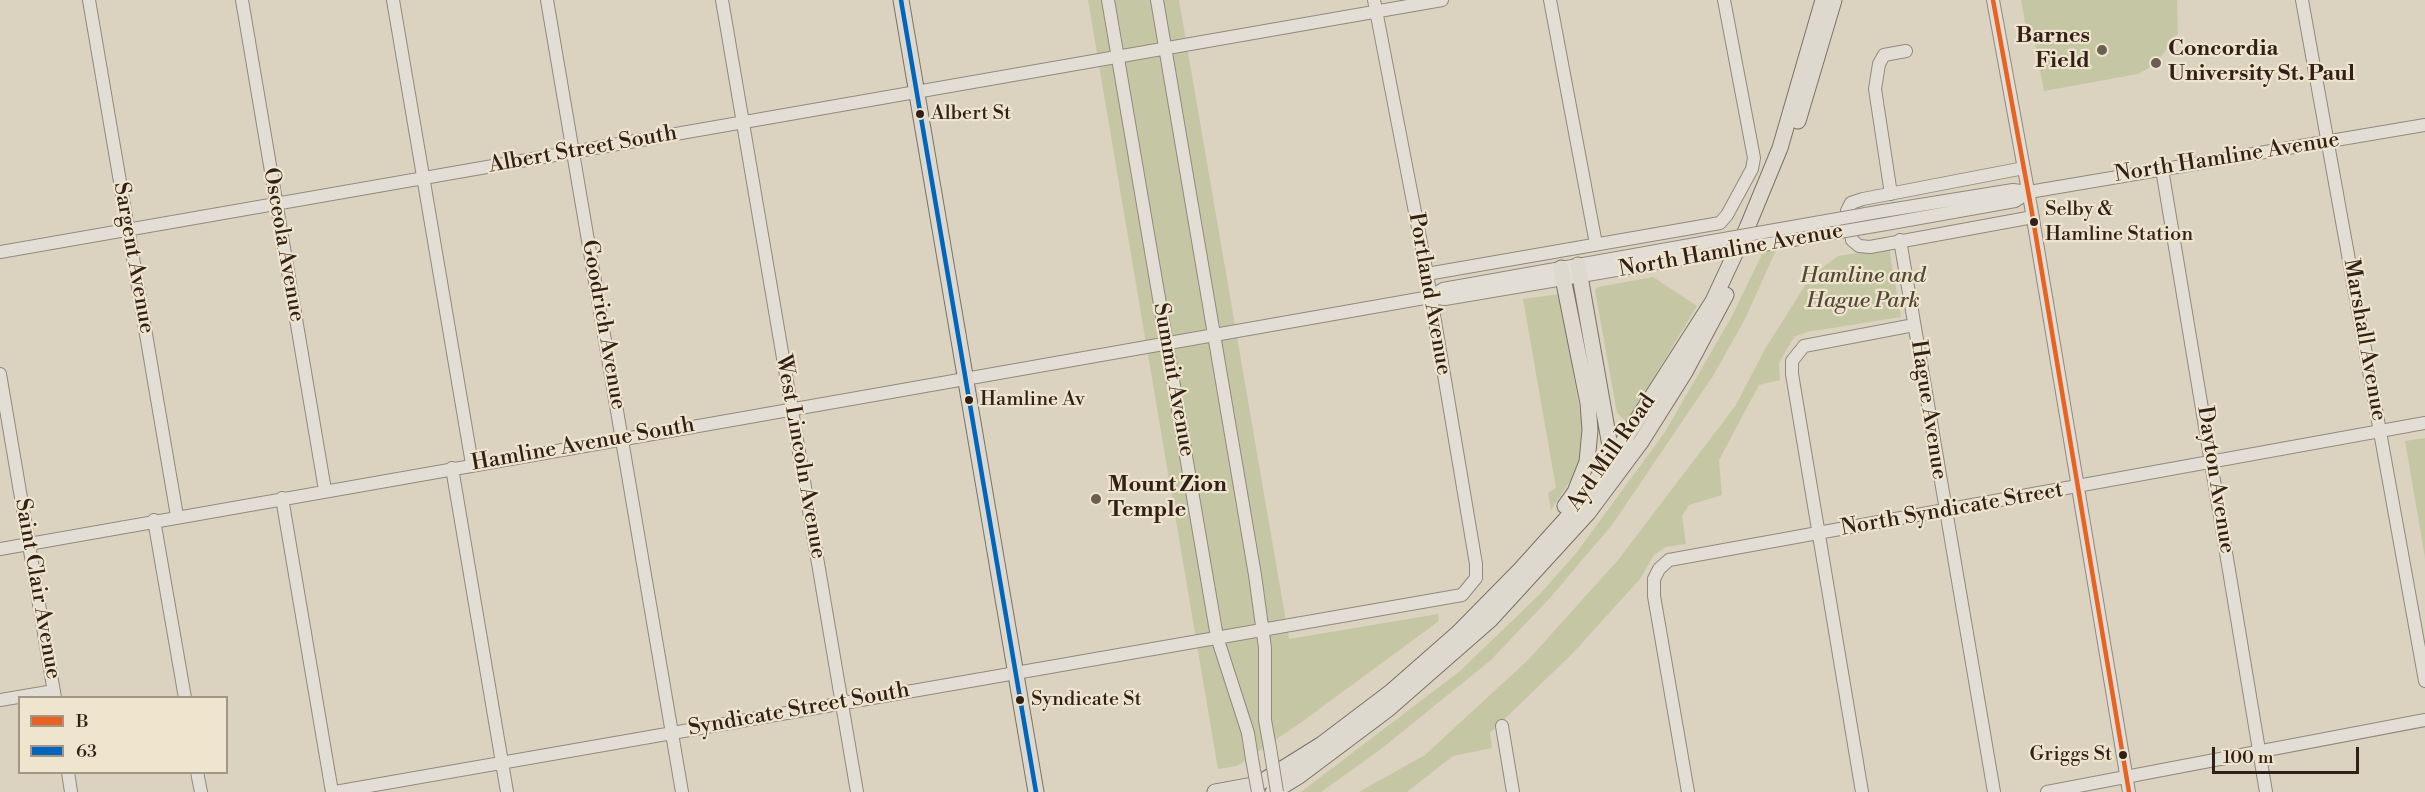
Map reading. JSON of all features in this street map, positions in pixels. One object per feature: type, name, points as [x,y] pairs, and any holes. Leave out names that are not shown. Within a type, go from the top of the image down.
[{"type":"main road","points":[[901,0],[1036,792]]},
{"type":"main road","name":"Ayd Mill Road","points":[[1275,792],[1387,710],[1491,619],[1587,513],[1611,467],[1713,301],[1747,228],[1780,148],[1823,0]]},
{"type":"main road","name":"Ayd Mill Road","points":[[1245,792],[1259,788],[1392,691],[1456,634],[1520,570],[1611,467],[1641,442],[1716,316],[1781,171],[1809,90],[1834,0]]},
{"type":"main road","points":[[1579,271],[1611,467]]},
{"type":"main road","points":[[1563,274],[1599,454],[1611,467]]},
{"type":"main road","points":[[1520,570],[1575,492],[1582,476],[1590,447],[1588,403]]},
{"type":"main road","points":[[1215,792],[1259,788]]},
{"type":"street","name":"Sargent Avenue","points":[[89,0],[177,516]]},
{"type":"street","name":"Osceola Avenue","points":[[242,0],[325,490]]},
{"type":"street","points":[[393,0],[472,464]]},
{"type":"street","name":"Goodrich Avenue","points":[[547,0],[682,792]]},
{"type":"street","name":"West Lincoln Avenue","points":[[722,0],[857,792]]},
{"type":"street","name":"Summit Avenue","points":[[1108,0],[1217,638],[1248,733],[1259,788]]},
{"type":"street","points":[[1157,0],[1263,630],[1265,720],[1275,792]]},
{"type":"street","name":"Albert Street South","points":[[0,252],[1165,48],[1375,6],[1442,0]]},
{"type":"street","points":[[1550,0],[1596,244]]},
{"type":"street","name":"North Hamline Avenue","points":[[1427,274],[1720,223],[1727,215],[1747,178],[1754,158],[1724,0]]},
{"type":"street","points":[[1993,0],[2029,192],[2128,792]]},
{"type":"street","name":"Marshall Avenue","points":[[2302,0],[2425,681]]},
{"type":"street","name":"Portland Avenue","points":[[1263,630],[1451,598],[1462,595],[1471,587],[1476,578],[1476,564],[1427,274],[1375,6]]},
{"type":"street","points":[[1891,194],[1875,89],[1879,64],[1884,56],[1906,51]]},
{"type":"street","name":"North Hamline Avenue","points":[[1167,344],[1430,297],[1443,290],[1563,274],[1885,218],[2015,201],[2029,192],[2425,124]]},
{"type":"street","points":[[2024,168],[1851,203],[1847,211],[1852,240],[1859,246],[2033,217]]},
{"type":"street","name":"Dayton Avenue","points":[[2162,169],[2266,792]]},
{"type":"street","name":"Hague Avenue","points":[[1900,240],[1994,792]]},
{"type":"street","points":[[1862,792],[1792,374],[1792,361],[1796,353],[1804,346],[1914,325]]},
{"type":"street","name":"Hamline Avenue South","points":[[0,549],[472,464],[1167,344]]},
{"type":"street","name":"Saint Clair Avenue","points":[[0,374],[55,694]]},
{"type":"street","name":"North Syndicate Street","points":[[1688,792],[1654,596],[1654,579],[1659,569],[1670,560],[2425,423]]},
{"type":"street","points":[[452,468],[507,792]]},
{"type":"street","points":[[282,498],[333,792]]},
{"type":"street","points":[[154,520],[185,696]]},
{"type":"street","name":"Syndicate Street South","points":[[333,792],[1263,630]]},
{"type":"street","points":[[37,696],[55,694]]},
{"type":"street","points":[[0,700],[18,698]]},
{"type":"street","points":[[2047,792],[2260,754],[2425,720]]},
{"type":"street","points":[[1502,726],[1513,792]]},
{"type":"street","points":[[68,774],[71,792]]},
{"type":"street","points":[[197,774],[201,792]]},
{"type":"green space","points":[[1088,0],[1179,0],[1289,639],[1438,614],[1439,621],[1303,721],[1237,766],[1218,769]]},
{"type":"green space","name":"Barnes Field","points":[[2021,0],[2177,0],[2178,33],[2156,64],[2138,74],[2044,91],[2035,44],[2026,27]]},
{"type":"green space","points":[[1777,248],[1745,319],[1713,376],[1612,525],[1549,599],[1491,660],[1381,749],[1321,792],[1301,792],[1460,671],[1540,594],[1577,552],[1665,432],[1732,316],[1764,250]]},
{"type":"green space","name":"Hamline and Hague Park","points":[[1889,248],[1901,317],[1807,332],[1794,337],[1779,363],[1780,380],[1759,385],[1719,460],[1722,495],[1689,505],[1682,516],[1686,544],[1666,547],[1654,555],[1640,579],[1572,654],[1490,733],[1492,748],[1453,756],[1407,792],[1359,792],[1425,755],[1529,659],[1618,560],[1736,405],[1765,349],[1811,276],[1838,256]]},
{"type":"green space","points":[[1653,277],[1697,306],[1627,422],[1617,413],[1595,290],[1598,287]]},
{"type":"green space","points":[[1560,294],[1584,436],[1580,466],[1551,510],[1548,493],[1556,488],[1523,299]]},
{"type":"green space","points":[[2425,438],[2425,558],[2405,441]]},
{"type":"transit line","name":"63","points":[[901,0],[1036,792]]},
{"type":"transit line","name":"B","points":[[1993,0],[2031,207],[2129,792]]},
{"type":"place","name":"Barnes Field","points":[[2102,50]]},
{"type":"place","name":"Concordia University St. Paul","points":[[2156,63]]},
{"type":"place","name":"Albert St","points":[[920,114]]},
{"type":"place","name":"Selby & Hamline Station","points":[[2034,222]]},
{"type":"place","name":"Hamline Av","points":[[969,400]]},
{"type":"place","name":"Mount Zion Temple","points":[[1096,499]]},
{"type":"place","name":"Syndicate St","points":[[1020,700]]},
{"type":"place","name":"Griggs St","points":[[2123,755]]}]
